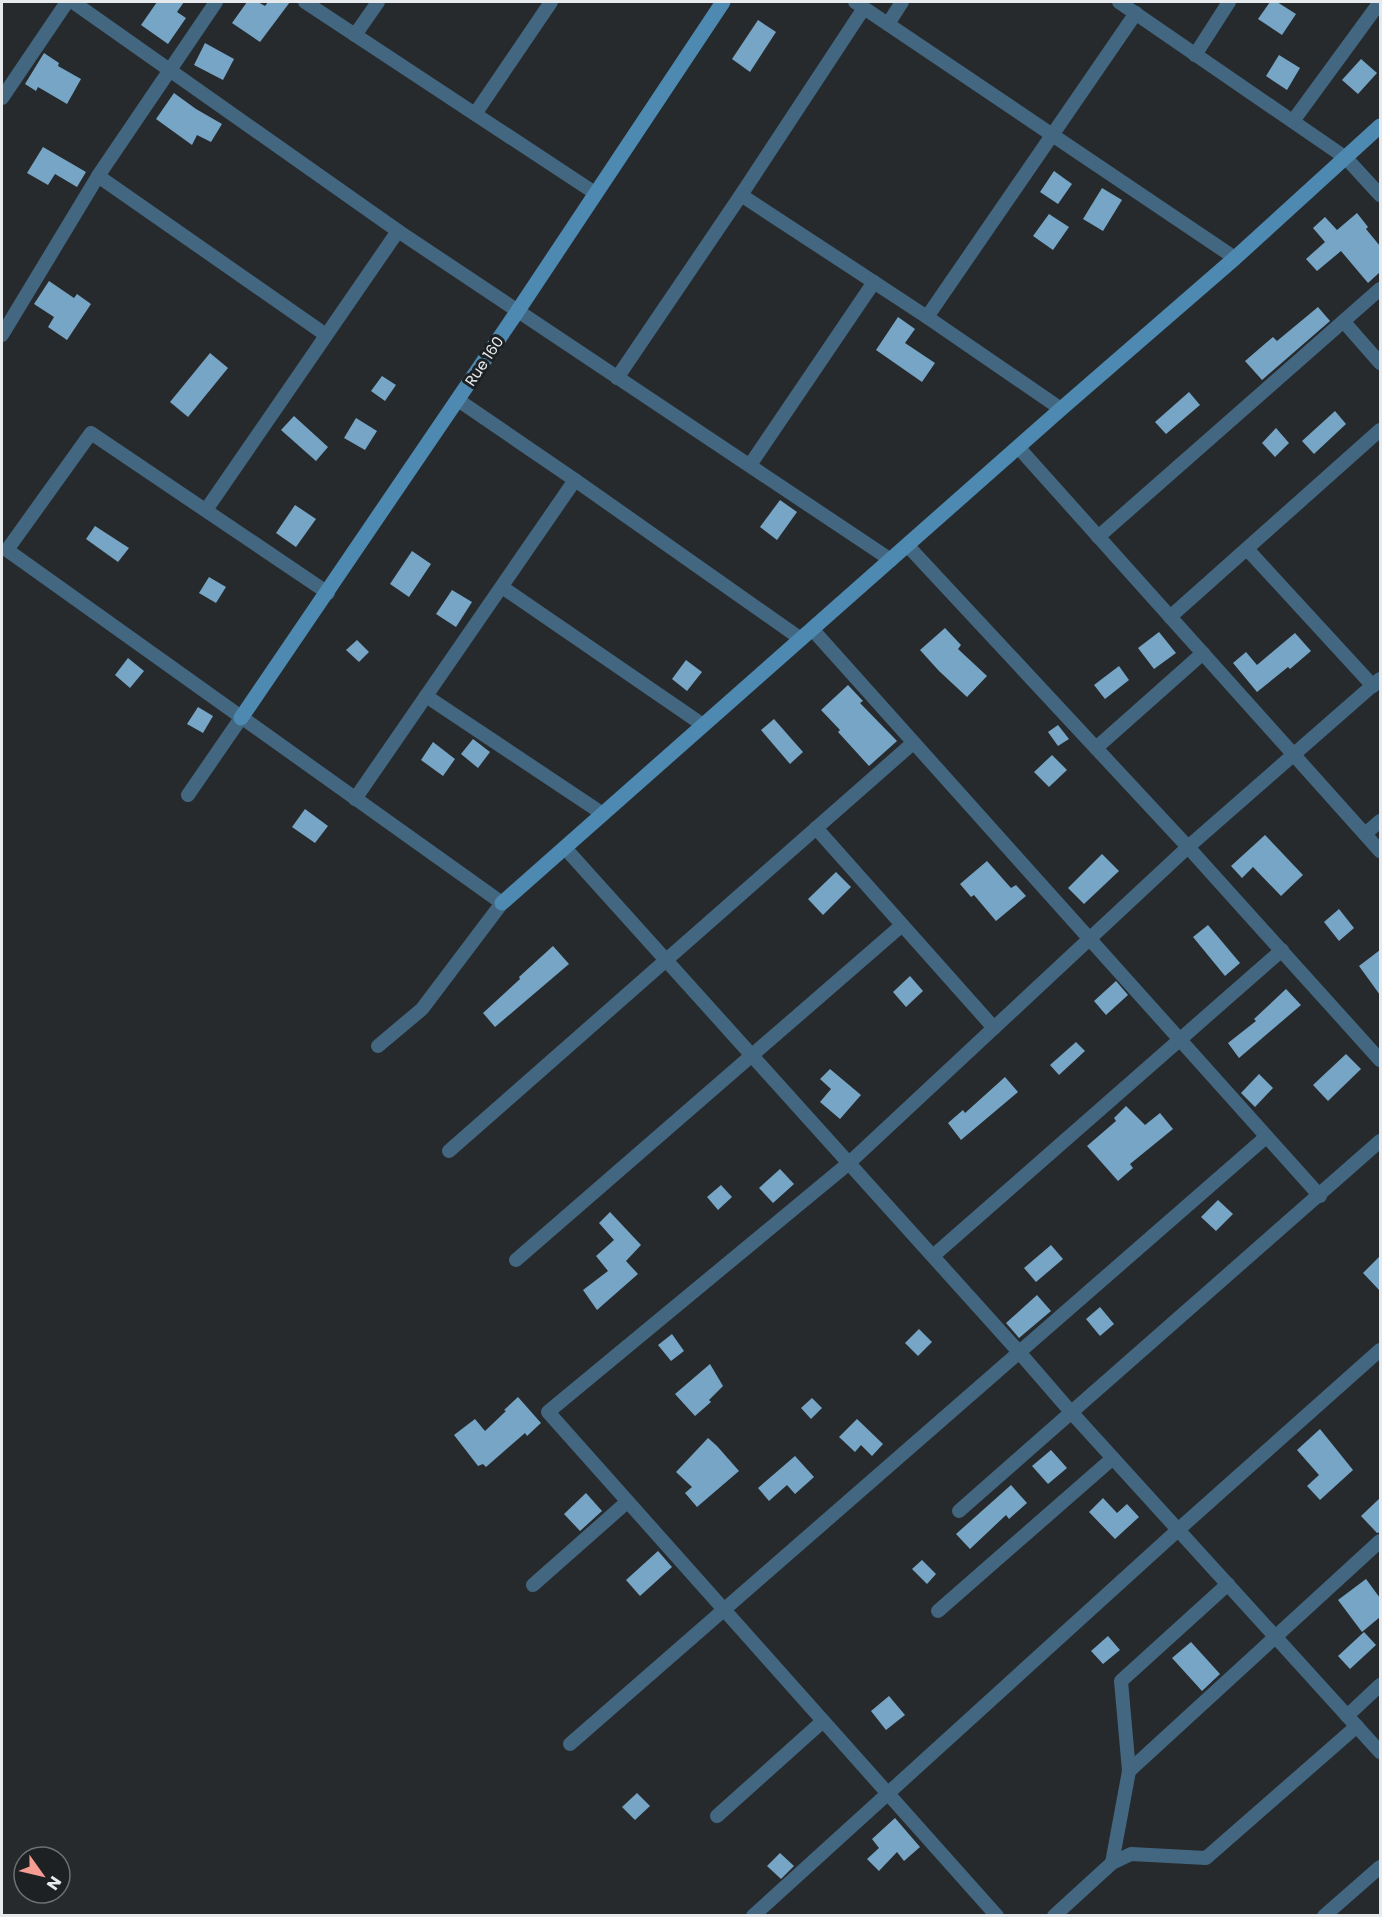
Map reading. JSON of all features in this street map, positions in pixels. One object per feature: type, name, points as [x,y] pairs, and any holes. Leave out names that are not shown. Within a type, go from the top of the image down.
[{"type":"street","points":[[2,98],[67,2]]},
{"type":"street","points":[[73,2],[398,231],[891,560]]},
{"type":"street","points":[[2,335],[98,176],[216,2]]},
{"type":"street","points":[[305,2],[595,193]]},
{"type":"street","points":[[355,35],[378,2]]},
{"type":"street","points":[[474,114],[550,2]]},
{"type":"street","name":"Rue 160","points":[[241,718],[518,312],[723,2]]},
{"type":"street","points":[[888,24],[902,2]]},
{"type":"street","points":[[1119,2],[1346,158],[1380,195]]},
{"type":"street","points":[[1194,55],[1229,2]]},
{"type":"street","points":[[1293,121],[1380,2]]},
{"type":"street","points":[[617,378],[741,195],[860,5],[1235,258]]},
{"type":"street","points":[[927,317],[1136,13]]},
{"type":"street","points":[[378,1046],[422,1009],[502,903],[1235,258],[1380,126]]},
{"type":"street","points":[[98,176],[326,335]]},
{"type":"street","points":[[741,195],[927,317],[1061,409]]},
{"type":"street","points":[[206,510],[398,231]]},
{"type":"street","points":[[750,465],[874,282]]},
{"type":"street","points":[[1098,537],[1380,289]]},
{"type":"street","points":[[1344,322],[1380,363]]},
{"type":"street","points":[[458,400],[806,634],[913,742],[1320,1196]]},
{"type":"street","points":[[1170,617],[1380,430]]},
{"type":"street","points":[[328,593],[91,433],[7,550],[502,903]]},
{"type":"street","points":[[1018,447],[1380,851]]},
{"type":"street","points":[[355,799],[575,480]]},
{"type":"street","points":[[907,545],[1188,847],[1380,1060]]},
{"type":"street","points":[[997,1916],[548,1412],[849,1163],[1188,847],[1377,682],[1247,549]]},
{"type":"street","points":[[502,586],[703,725]]},
{"type":"street","points":[[1096,748],[1203,653]]},
{"type":"street","points":[[426,696],[603,814]]},
{"type":"street","points":[[188,795],[241,718]]},
{"type":"street","points":[[449,1151],[913,742]]},
{"type":"street","points":[[1365,834],[1380,821]]},
{"type":"street","points":[[816,828],[994,1028]]},
{"type":"street","points":[[565,848],[1071,1412],[1380,1752]]},
{"type":"street","points":[[516,1260],[902,926]]},
{"type":"street","points":[[933,1256],[1282,950]]},
{"type":"street","points":[[570,1744],[1266,1137]]},
{"type":"street","points":[[959,1511],[1380,1141]]},
{"type":"street","points":[[753,1916],[1179,1529],[1380,1350]]},
{"type":"street","points":[[938,1611],[1113,1458]]},
{"type":"street","points":[[533,1585],[627,1502]]},
{"type":"street","points":[[1129,1771],[1380,1541]]},
{"type":"street","points":[[1112,1863],[1129,1771],[1121,1681],[1228,1584]]},
{"type":"street","points":[[1347,1716],[1380,1685]]},
{"type":"street","points":[[717,1816],[823,1721]]},
{"type":"street","points":[[1054,1916],[1112,1863],[1131,1854],[1206,1858],[1357,1726]]},
{"type":"street","points":[[1324,1916],[1380,1867]]},
{"type":"building","points":[[157,2],[184,2],[177,12],[186,18],[168,44],[141,25]]},
{"type":"building","points":[[247,2],[258,2],[265,6],[268,2],[290,2],[260,42],[232,23]]},
{"type":"building","points":[[1270,2],[1277,2],[1296,14],[1282,35],[1258,19]]},
{"type":"building","points":[[758,20],[776,32],[750,72],[732,59]]},
{"type":"building","points":[[205,43],[234,59],[223,80],[194,65]]},
{"type":"building","points":[[44,53],[59,63],[58,66],[81,79],[67,104],[38,87],[36,91],[25,84]]},
{"type":"building","points":[[1279,55],[1300,68],[1287,90],[1266,76]]},
{"type":"building","points":[[1361,59],[1377,73],[1358,94],[1342,80]]},
{"type":"building","points":[[174,93],[222,124],[211,142],[197,135],[192,145],[156,119]]},
{"type":"building","points":[[43,147],[86,172],[77,187],[55,174],[48,185],[27,173]]},
{"type":"building","points":[[1054,171],[1072,184],[1058,204],[1040,192]]},
{"type":"building","points":[[1102,188],[1122,200],[1103,231],[1083,219]]},
{"type":"building","points":[[1357,213],[1380,246],[1380,272],[1368,283],[1341,251],[1317,271],[1306,259],[1325,242],[1313,228],[1325,217],[1337,230]]},
{"type":"building","points":[[1049,214],[1069,227],[1053,250],[1033,236]]},
{"type":"building","points":[[49,281],[74,298],[77,294],[91,304],[67,340],[48,327],[54,317],[34,304]]},
{"type":"building","points":[[1318,307],[1330,321],[1262,380],[1245,361],[1273,337],[1277,341]]},
{"type":"building","points":[[898,317],[915,329],[905,343],[935,363],[922,382],[876,350]]},
{"type":"building","points":[[210,353],[228,368],[188,417],[170,402]]},
{"type":"building","points":[[382,376],[396,385],[385,401],[371,391]]},
{"type":"building","points":[[1189,392],[1200,405],[1166,434],[1155,422]]},
{"type":"building","points":[[1335,411],[1346,424],[1314,454],[1302,441]]},
{"type":"building","points":[[294,416],[328,447],[316,461],[281,430]]},
{"type":"building","points":[[356,418],[377,431],[365,450],[344,438]]},
{"type":"building","points":[[1276,428],[1289,443],[1275,457],[1262,443]]},
{"type":"building","points":[[780,500],[797,512],[777,540],[760,527]]},
{"type":"building","points":[[295,505],[316,519],[296,547],[276,533]]},
{"type":"building","points":[[95,526],[129,548],[118,562],[86,539]]},
{"type":"building","points":[[412,551],[431,564],[409,597],[390,584]]},
{"type":"building","points":[[209,577],[226,587],[216,603],[199,593]]},
{"type":"building","points":[[452,590],[472,602],[456,627],[436,614]]},
{"type":"building","points":[[945,628],[961,645],[958,649],[987,676],[967,697],[920,650]]},
{"type":"building","points":[[1159,632],[1176,653],[1154,669],[1138,648]]},
{"type":"building","points":[[1295,633],[1311,651],[1257,692],[1233,663],[1246,652],[1257,665]]},
{"type":"building","points":[[357,640],[369,652],[359,662],[346,650]]},
{"type":"building","points":[[128,658],[144,671],[130,688],[115,675]]},
{"type":"building","points":[[686,660],[702,672],[687,691],[672,679]]},
{"type":"building","points":[[1119,666],[1129,680],[1105,699],[1094,685]]},
{"type":"building","points":[[848,685],[863,701],[860,703],[897,741],[869,766],[821,710]]},
{"type":"building","points":[[198,707],[213,716],[203,733],[187,724]]},
{"type":"building","points":[[774,719],[803,752],[790,764],[761,730]]},
{"type":"building","points":[[1058,725],[1069,739],[1058,746],[1048,732]]},
{"type":"building","points":[[473,739],[490,752],[478,768],[461,754]]},
{"type":"building","points":[[433,742],[455,759],[443,776],[421,760]]},
{"type":"building","points":[[1052,755],[1067,770],[1049,787],[1034,772]]},
{"type":"building","points":[[305,809],[328,826],[315,843],[292,827]]},
{"type":"building","points":[[1265,835],[1303,875],[1281,896],[1253,867],[1242,878],[1231,866]]},
{"type":"building","points":[[1102,854],[1119,871],[1084,904],[1068,888]]},
{"type":"building","points":[[987,861],[1011,888],[1016,885],[1026,896],[996,921],[974,895],[971,897],[960,884]]},
{"type":"building","points":[[836,872],[851,887],[823,915],[808,899]]},
{"type":"building","points":[[1339,909],[1354,928],[1339,941],[1324,922]]},
{"type":"building","points":[[1208,925],[1240,963],[1225,976],[1193,937]]},
{"type":"building","points":[[553,946],[569,964],[495,1027],[483,1013]]},
{"type":"building","points":[[1380,950],[1380,995],[1359,966]]},
{"type":"building","points":[[910,976],[923,991],[906,1007],[893,992]]},
{"type":"building","points":[[1116,981],[1128,995],[1106,1015],[1094,1001]]},
{"type":"building","points":[[1286,989],[1301,1005],[1239,1058],[1228,1043],[1256,1021],[1254,1019]]},
{"type":"building","points":[[1076,1042],[1085,1051],[1059,1075],[1050,1065]]},
{"type":"building","points":[[1346,1054],[1361,1069],[1328,1101],[1313,1085]]},
{"type":"building","points":[[830,1069],[861,1095],[840,1119],[820,1102],[831,1089],[820,1079]]},
{"type":"building","points":[[1259,1074],[1273,1088],[1255,1107],[1241,1093]]},
{"type":"building","points":[[1005,1077],[1018,1092],[961,1140],[948,1123],[963,1110],[965,1113]]},
{"type":"building","points":[[1126,1106],[1145,1125],[1160,1113],[1173,1129],[1130,1164],[1133,1168],[1118,1181],[1087,1146],[1116,1121],[1114,1118]]},
{"type":"building","points":[[780,1169],[794,1184],[773,1203],[759,1188]]},
{"type":"building","points":[[721,1185],[732,1197],[718,1210],[707,1197]]},
{"type":"building","points":[[1218,1200],[1233,1214],[1216,1231],[1201,1217]]},
{"type":"building","points":[[610,1212],[641,1245],[626,1261],[638,1274],[597,1310],[583,1290],[608,1271],[596,1256],[614,1240],[599,1223]]},
{"type":"building","points":[[1051,1245],[1063,1259],[1036,1282],[1024,1268]]},
{"type":"building","points":[[1380,1256],[1380,1291],[1363,1273]]},
{"type":"building","points":[[1037,1295],[1051,1311],[1019,1338],[1006,1323]]},
{"type":"building","points":[[1100,1307],[1114,1324],[1100,1336],[1086,1319]]},
{"type":"building","points":[[919,1329],[932,1342],[918,1356],[905,1343]]},
{"type":"building","points":[[672,1334],[684,1351],[671,1361],[658,1345]]},
{"type":"building","points":[[710,1364],[723,1386],[709,1400],[711,1402],[695,1416],[675,1394]]},
{"type":"building","points":[[518,1397],[541,1423],[527,1436],[525,1433],[486,1467],[483,1464],[478,1466],[454,1435],[475,1419],[485,1431]]},
{"type":"building","points":[[812,1398],[822,1408],[811,1419],[801,1408]]},
{"type":"building","points":[[857,1419],[883,1444],[872,1456],[861,1445],[855,1452],[839,1437]]},
{"type":"building","points":[[1320,1429],[1353,1470],[1320,1500],[1307,1486],[1319,1475],[1297,1450]]},
{"type":"building","points":[[708,1438],[739,1471],[697,1507],[685,1493],[692,1487],[676,1472]]},
{"type":"building","points":[[1051,1450],[1067,1468],[1048,1484],[1032,1466]]},
{"type":"building","points":[[795,1456],[814,1477],[795,1494],[787,1485],[769,1501],[758,1488]]},
{"type":"building","points":[[1011,1485],[1027,1503],[1009,1519],[1006,1515],[970,1549],[956,1534]]},
{"type":"building","points":[[586,1493],[602,1511],[580,1531],[564,1514]]},
{"type":"building","points":[[1103,1498],[1117,1513],[1127,1504],[1139,1517],[1115,1539],[1089,1512]]},
{"type":"building","points":[[1380,1498],[1380,1532],[1377,1533],[1361,1516]]},
{"type":"building","points":[[658,1551],[672,1567],[640,1596],[626,1580]]},
{"type":"building","points":[[922,1560],[936,1574],[927,1584],[912,1569]]},
{"type":"building","points":[[1366,1579],[1380,1598],[1380,1617],[1362,1632],[1338,1600]]},
{"type":"building","points":[[1364,1632],[1376,1645],[1350,1669],[1338,1656]]},
{"type":"building","points":[[1108,1636],[1120,1650],[1103,1664],[1091,1651]]},
{"type":"building","points":[[1191,1642],[1220,1674],[1202,1691],[1172,1658]]},
{"type":"building","points":[[889,1696],[905,1715],[886,1730],[871,1711]]},
{"type":"building","points":[[637,1793],[650,1806],[635,1820],[622,1807]]},
{"type":"building","points":[[895,1818],[920,1847],[904,1861],[897,1852],[879,1871],[867,1859],[879,1848],[872,1839]]},
{"type":"building","points":[[780,1853],[794,1866],[781,1879],[767,1866]]}]
